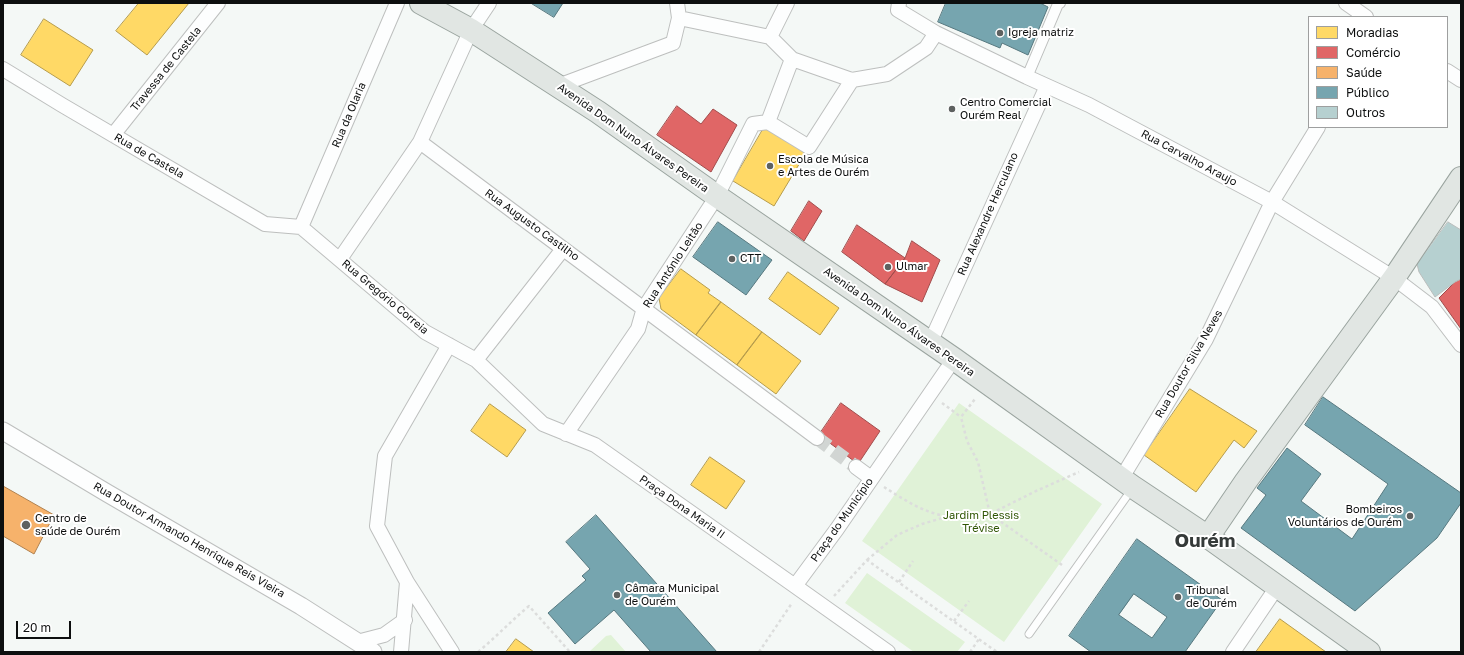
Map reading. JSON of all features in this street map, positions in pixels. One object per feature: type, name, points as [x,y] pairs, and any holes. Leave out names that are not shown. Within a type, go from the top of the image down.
[{"type":"main road","name":"Avenida Dom Nuno Álvares Pereira","points":[[422,3],[471,30],[598,112],[954,359],[1127,483],[1208,537],[1369,652]]},
{"type":"main road","points":[[1208,537],[1250,475],[1394,278],[1461,178]]},
{"type":"street","name":"Travessa de Castela","points":[[113,135],[218,3]]},
{"type":"street","name":"Rua da Olaria","points":[[301,227],[397,3]]},
{"type":"street","points":[[340,259],[420,142],[471,30],[489,3]]},
{"type":"street","points":[[558,86],[673,43],[679,18],[677,3]]},
{"type":"street","points":[[770,37],[787,3]]},
{"type":"street","name":"Rua Carvalho Araujo","points":[[899,3],[898,10],[936,33],[1088,105],[1272,202],[1394,278],[1432,307],[1461,345]]},
{"type":"street","points":[[1027,77],[1058,4],[1060,3]]},
{"type":"street","points":[[1346,3],[1365,16]]},
{"type":"street","points":[[679,18],[770,37],[792,59],[852,80],[886,74],[926,48],[936,33]]},
{"type":"street","points":[[792,59],[768,122],[809,147],[852,80]]},
{"type":"street","name":"Rua de Castela","points":[[3,69],[265,224],[301,227]]},
{"type":"street","points":[[1448,72],[1461,80]]},
{"type":"street","name":"Rua Alexandre Herculano","points":[[930,343],[1046,86]]},
{"type":"street","name":"Rua António Leitão","points":[[566,434],[638,329],[644,308],[717,196],[753,124],[768,122]]},
{"type":"street","name":"Rua Doutor Silva Neves","points":[[1127,483],[1206,339],[1272,202],[1317,128]]},
{"type":"street","name":"Rua Augusto Castilho","points":[[420,142],[817,438]]},
{"type":"street","name":"Rua Gregório Correia","points":[[301,227],[425,332],[476,360],[543,424],[566,434]]},
{"type":"street","points":[[476,360],[563,249]]},
{"type":"street","points":[[446,649],[407,582],[377,526],[385,456],[450,345]]},
{"type":"street","name":"Praça do Município","points":[[795,586],[837,529],[870,478],[954,359]]},
{"type":"street","name":"Rua Doutor Armando Henrique Reis Vieira","points":[[3,431],[301,606],[373,652]]},
{"type":"street","name":"Praça Dona Maria II","points":[[566,434],[595,445],[795,586]]},
{"type":"street","points":[[856,467],[870,478]]},
{"type":"street","points":[[402,652],[407,582]]},
{"type":"street","points":[[795,586],[888,652]]},
{"type":"street","points":[[1233,652],[1277,587]]},
{"type":"street","points":[[357,642],[384,635],[405,620]]},
{"type":"lane","points":[[1029,634],[1072,572],[1127,483]]},
{"type":"path","points":[[987,383],[961,417],[967,441],[978,462],[990,514],[1072,572]]},
{"type":"path","points":[[834,596],[867,560],[897,535],[922,524],[948,517],[990,514],[1036,490],[1081,471],[1092,458]]},
{"type":"path","points":[[870,478],[905,500],[929,512],[948,517]]},
{"type":"path","points":[[867,560],[997,652]]},
{"type":"path","points":[[899,582],[913,561]]},
{"type":"path","points":[[759,652],[794,601]]},
{"type":"path","points":[[954,621],[969,601]]},
{"type":"path","points":[[478,652],[529,606],[570,652]]},
{"type":"path","points":[[970,652],[979,639]]},
{"type":"green space","name":"Jardim Plessis Trévise","points":[[959,403],[1102,504],[1004,642],[862,541]]},
{"type":"green space","points":[[867,573],[965,642],[957,652],[914,652],[845,603]]},
{"type":"green space","points":[[611,635],[626,652],[589,652],[606,636]]},
{"type":"building: Moradias","points":[[139,3],[189,3],[147,55],[116,31]]},
{"type":"building: Moradias","points":[[44,19],[93,50],[70,86],[21,55]]},
{"type":"building: Moradias","name":"Escola de Música e Artes de Ourém","points":[[765,126],[807,151],[774,206],[733,181]]},
{"type":"building: Moradias","points":[[681,269],[710,290],[708,293],[721,302],[696,335],[661,309],[659,298]]},
{"type":"building: Moradias","points":[[788,272],[839,308],[820,335],[769,299]]},
{"type":"building: Moradias","points":[[721,302],[762,332],[737,365],[696,335]]},
{"type":"building: Moradias","points":[[762,332],[801,361],[776,394],[737,365]]},
{"type":"building: Moradias","points":[[1190,389],[1257,431],[1244,448],[1234,440],[1196,492],[1144,455]]},
{"type":"building: Moradias","points":[[490,404],[526,430],[507,457],[471,431]]},
{"type":"building: Moradias","points":[[710,457],[745,481],[726,509],[691,485]]},
{"type":"building: Moradias","points":[[1280,619],[1326,652],[1256,652]]},
{"type":"building: Moradias","points":[[516,639],[534,652],[506,652]]},
{"type":"building: Comércio","points":[[677,106],[701,124],[713,109],[737,125],[711,172],[657,135]]},
{"type":"building: Comércio","points":[[809,201],[822,211],[804,241],[791,231]]},
{"type":"building: Comércio","points":[[857,225],[905,258],[885,284],[842,252]]},
{"type":"building: Comércio","points":[[912,241],[940,260],[922,302],[885,284],[905,258]]},
{"type":"building: Comércio","points":[[1461,279],[1461,329],[1439,298],[1455,282]]},
{"type":"building: Comércio","points":[[841,403],[880,431],[858,464],[819,435]]},
{"type":"building: Saúde","name":"Centro de saúde de Ourém","points":[[3,486],[54,515],[34,554],[3,536]]},
{"type":"building: Público","points":[[531,3],[563,3],[554,17]]},
{"type":"building: Público","name":"Igreja matriz","points":[[946,3],[1040,3],[1048,7],[1028,55],[1002,43],[1000,48],[938,22]]},
{"type":"building: Público","name":"CTT","points":[[718,222],[772,260],[746,295],[693,257]]},
{"type":"building: Público","name":"Bombeiros Voluntários de Ourém","points":[[1323,397],[1461,493],[1461,503],[1437,538],[1355,611],[1241,528],[1266,495],[1257,488],[1287,448],[1321,474],[1301,501],[1352,539],[1388,484],[1305,425]]},
{"type":"building: Público","name":"Câmara Municipal de Ourém","points":[[596,515],[717,652],[651,652],[614,610],[575,644],[548,613],[586,580],[582,576],[590,569],[566,542]]},
{"type":"building: Público","name":"Tribunal de Ourém","points":[[1137,539],[1222,600],[1185,652],[1091,652],[1069,636]],"holes":[[[1134,594],[1167,617],[1152,638],[1119,615]]]},
{"type":"building: Outros","points":[[1448,222],[1461,230],[1461,279],[1435,297],[1419,272],[1417,264]]},
{"type":"tunnel","points":[[817,438],[856,467]]},
{"type":"place","name":"Igreja matriz","points":[[1000,33]]},
{"type":"place","name":"Centro Comercial Ourém Real","points":[[952,109]]},
{"type":"place","name":"Escola de Música e Artes de Ourém","points":[[770,166]]},
{"type":"place","name":"CTT","points":[[732,259]]},
{"type":"place","name":"Ulmar","points":[[888,267]]},
{"type":"place","name":"Bombeiros Voluntários de Ourém","points":[[1410,516]]},
{"type":"place","name":"Centro de saúde de Ourém","points":[[26,525]]},
{"type":"place","name":"Câmara Municipal de Ourém","points":[[617,595]]},
{"type":"place","name":"Tribunal de Ourém","points":[[1178,597]]},
{"type":"district","name":"Ourém","points":[[1205,541]]}]
